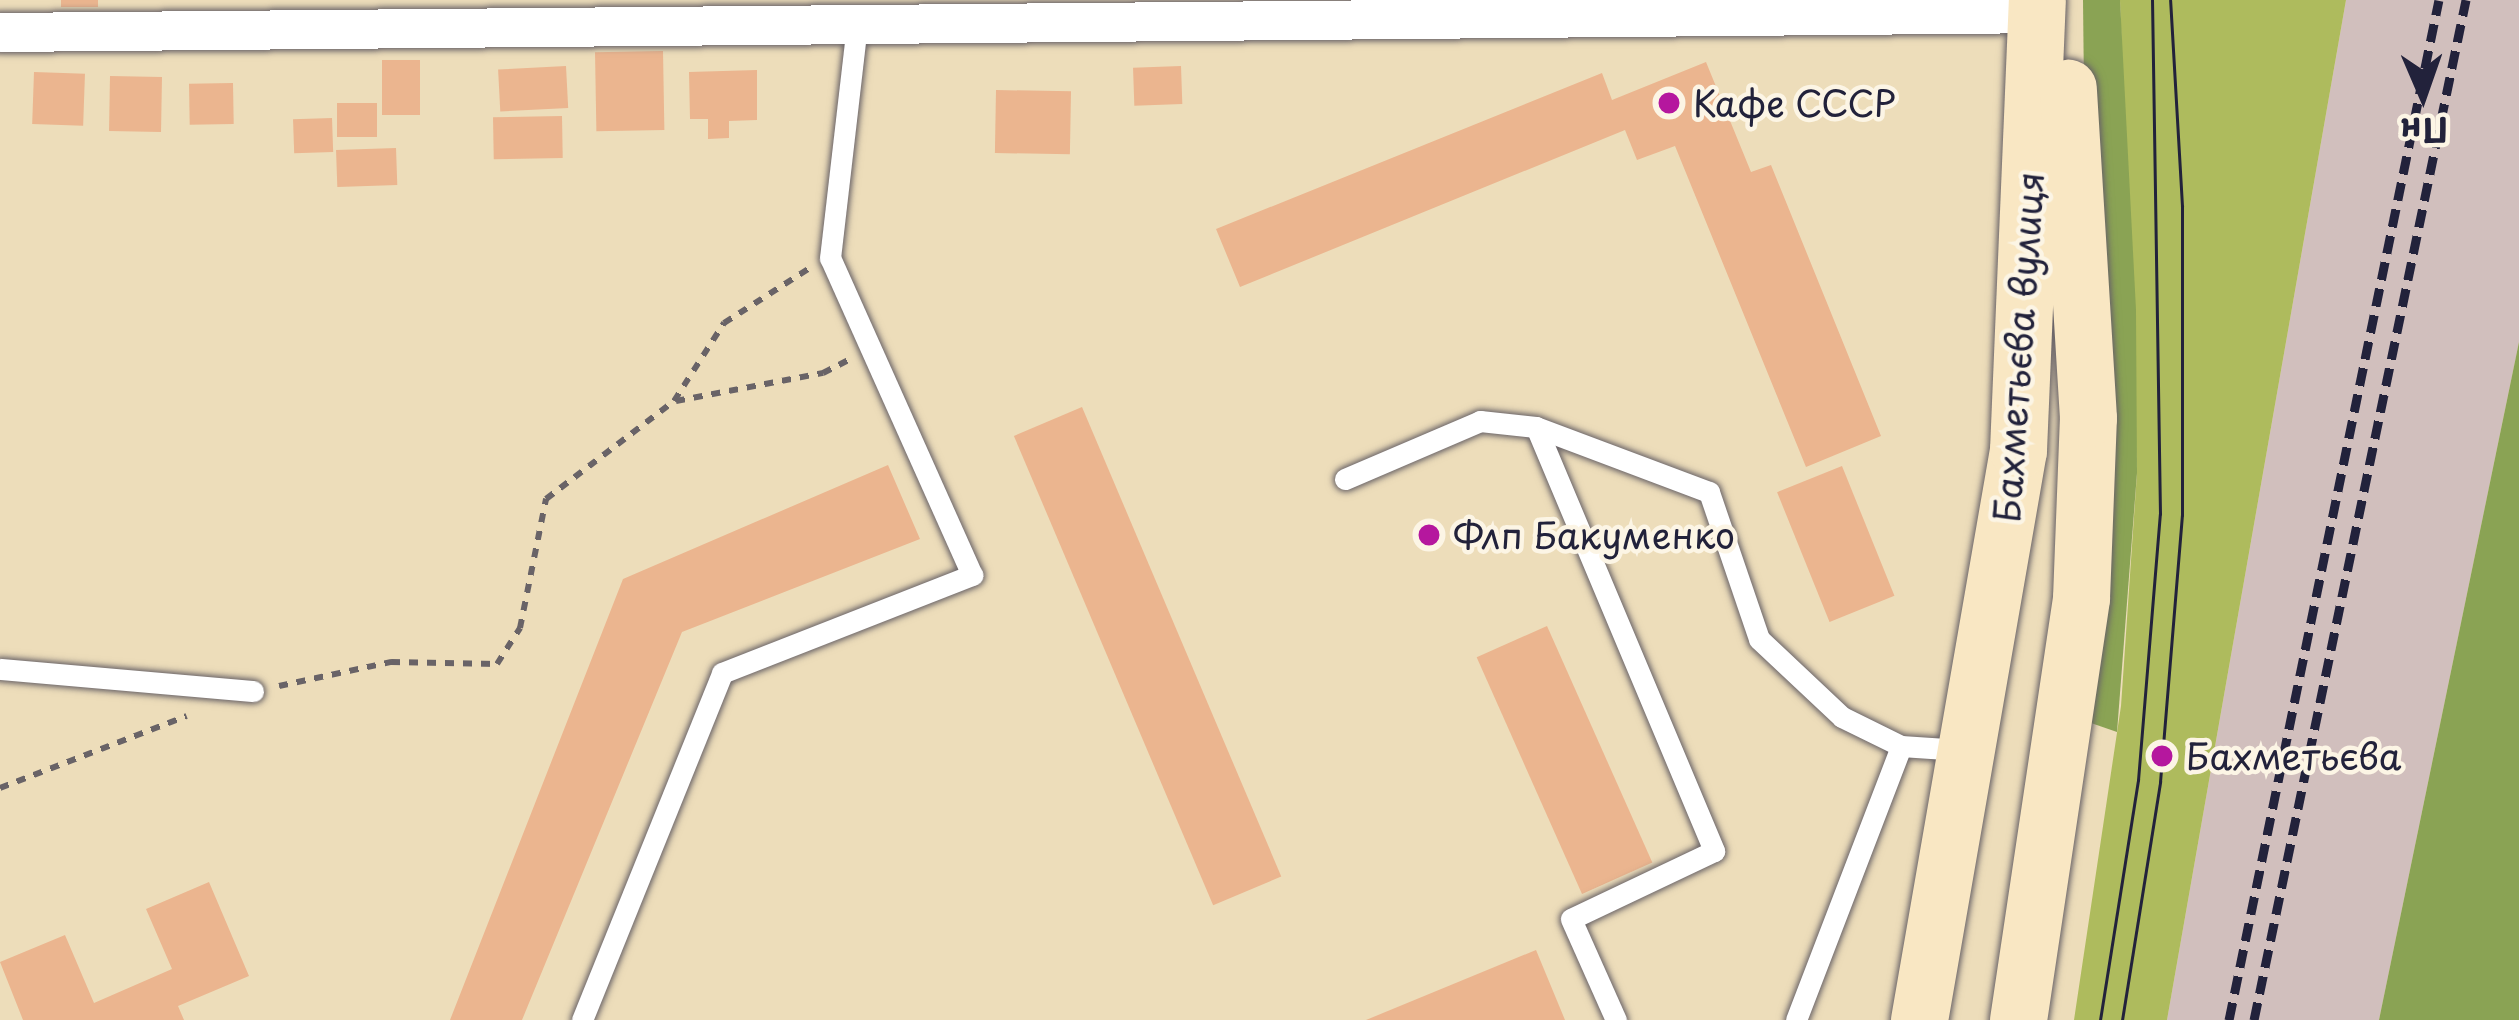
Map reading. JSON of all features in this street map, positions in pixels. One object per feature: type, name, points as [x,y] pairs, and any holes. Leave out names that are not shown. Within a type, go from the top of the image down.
[{"type":"main road","name":"Бахметьєва вулиця","points":[[1967,751],[2018,450],[2045,4]]},
{"type":"main road","points":[[2018,1020],[2063,754],[2081,598],[2088,418],[2045,4]]},
{"type":"main road","points":[[1888,1020],[1967,751],[2008,728],[2041,734],[2063,754]]},
{"type":"main road","points":[[1919,1020],[1967,751]]},
{"type":"street","points":[[0,32],[2045,4]]},
{"type":"lane","points":[[582,1020],[722,673],[972,575],[830,258],[857,23]]},
{"type":"lane","points":[[1345,478],[1480,421],[1536,428],[1709,492],[1760,639],[1842,717],[1901,746],[1967,751]]},
{"type":"lane","points":[[1536,428],[1714,851],[1571,919],[1616,1020]]},
{"type":"lane","points":[[0,669],[253,691]]},
{"type":"lane","points":[[1796,1020],[1901,746]]},
{"type":"path","points":[[0,788],[253,691],[391,662],[497,664],[520,628],[546,499],[674,401],[724,323],[772,286],[830,258]]},
{"type":"path","points":[[674,401],[823,373],[873,347]]},
{"type":"shaded area","points":[[2346,0],[2519,0],[2519,342],[2379,1020],[2167,1020]]},
{"type":"green space","points":[[2083,0],[2120,0],[2136,310],[2137,473],[2117,732],[2091,723]]},
{"type":"green space","points":[[2120,0],[2346,0],[2167,1020],[2074,1020],[2121,706],[2137,473]]},
{"type":"green space","points":[[2519,342],[2519,1020],[2379,1020]]},
{"type":"building","points":[[61,0],[98,0],[98,7],[61,7]]},
{"type":"building","points":[[663,51],[664,130],[596,131],[595,52]]},
{"type":"building","points":[[382,60],[420,60],[420,115],[382,115]]},
{"type":"building","points":[[1706,62],[1751,172],[1771,165],[1881,436],[1806,467],[1675,146],[1637,160],[1625,130],[1240,287],[1216,229],[1602,73],[1612,100]]},
{"type":"building","points":[[566,66],[568,108],[500,112],[498,70]]},
{"type":"building","points":[[1181,66],[1182,104],[1134,106],[1133,68]]},
{"type":"building","points":[[757,70],[757,120],[729,121],[729,138],[708,139],[708,119],[690,119],[689,72]]},
{"type":"building","points":[[34,72],[85,74],[83,126],[32,124]]},
{"type":"building","points":[[110,76],[162,77],[161,132],[109,131]]},
{"type":"building","points":[[233,83],[234,124],[190,125],[189,84]]},
{"type":"building","points":[[996,90],[1071,91],[1070,154],[995,153]]},
{"type":"building","points":[[337,103],[377,103],[377,137],[337,137]]},
{"type":"building","points":[[562,116],[563,158],[494,159],[493,117]]},
{"type":"building","points":[[332,118],[333,152],[294,153],[293,119]]},
{"type":"building","points":[[396,148],[397,185],[337,187],[336,150]]},
{"type":"building","points":[[1082,407],[1281,876],[1213,905],[1014,436]]},
{"type":"building","points":[[888,465],[920,539],[682,632],[522,1020],[450,1020],[623,579]]},
{"type":"building","points":[[1842,466],[1894,596],[1830,622],[1777,492]]},
{"type":"building","points":[[1547,626],[1652,863],[1582,894],[1477,657]]},
{"type":"building","points":[[209,882],[249,976],[178,1006],[184,1020],[23,1020],[0,962],[65,935],[94,1003],[172,969],[146,909]]},
{"type":"building","points":[[1536,950],[1565,1020],[1366,1020]]},
{"type":"tram line","points":[[2100,1020],[2138,780],[2160,514],[2152,0]]},
{"type":"tram line","points":[[2122,1020],[2160,782],[2182,515],[2182,206],[2170,0]]},
{"type":"railway","points":[[2229,1020],[2439,0]]},
{"type":"railway","points":[[2254,1020],[2466,0]]},
{"type":"place","name":"Кафе СССР","points":[[1669,103]]},
{"type":"place","name":"Флп Бакуменко","points":[[1429,535]]},
{"type":"place","name":"Бахметьєва","points":[[2162,756]]}]
